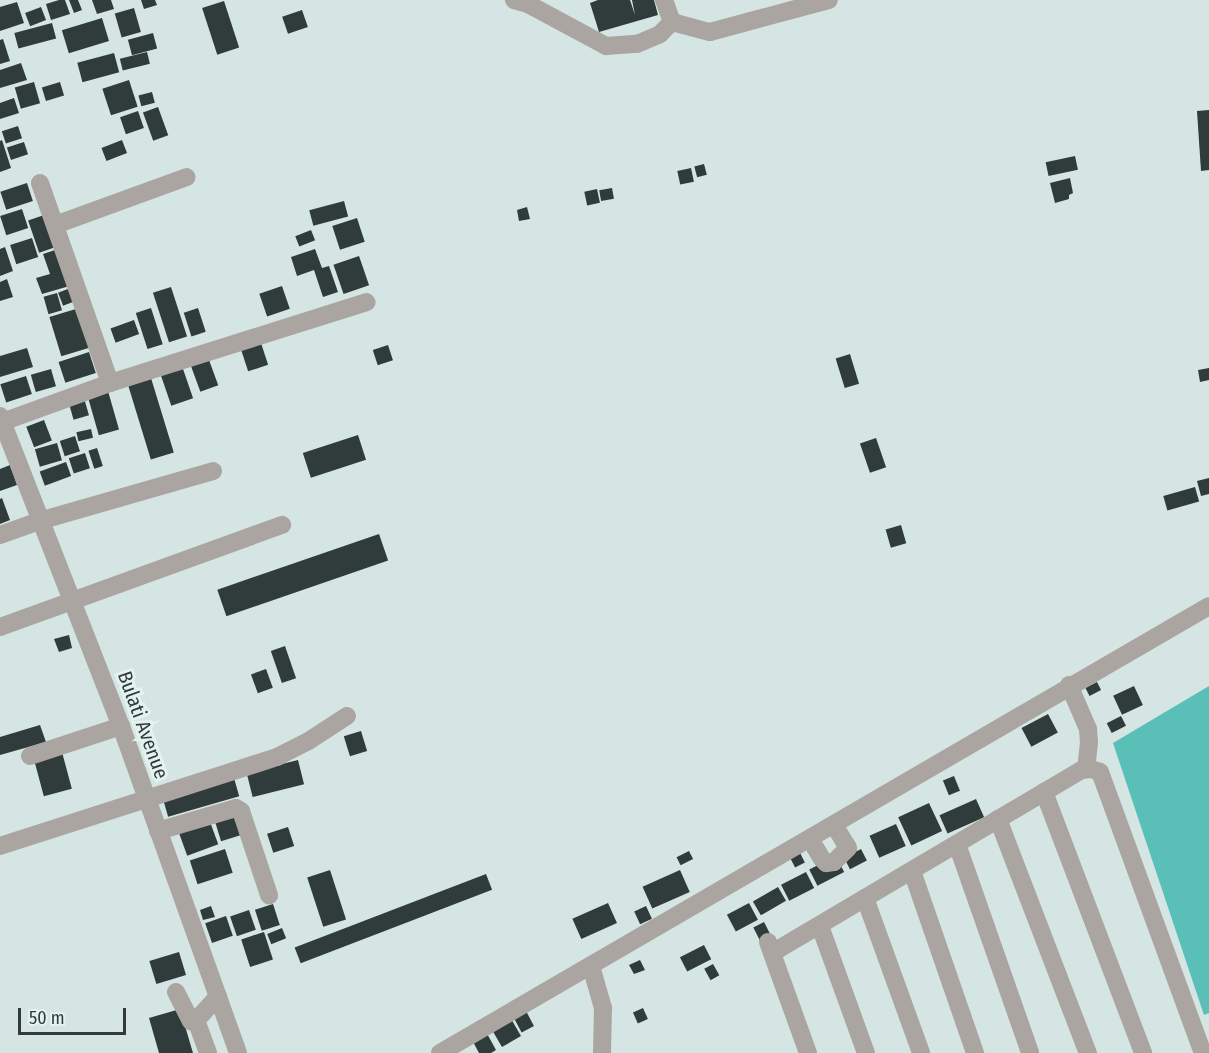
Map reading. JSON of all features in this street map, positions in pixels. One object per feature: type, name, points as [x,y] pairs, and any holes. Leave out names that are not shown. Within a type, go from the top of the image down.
[{"type":"street","points":[[513,0],[528,4],[606,46],[637,44],[660,34],[672,22]]},
{"type":"street","points":[[663,0],[672,22]]},
{"type":"street","points":[[672,22],[710,33],[829,0]]},
{"type":"street","points":[[55,225],[187,177]]},
{"type":"street","points":[[40,183],[110,383]]},
{"type":"street","points":[[1,419],[367,302]]},
{"type":"street","name":"Bulati Avenue","points":[[1,419],[121,726],[238,1053]]},
{"type":"street","points":[[0,535],[39,521],[213,471]]},
{"type":"street","points":[[0,627],[71,599],[282,525]]},
{"type":"street","points":[[440,1053],[1209,606]]},
{"type":"street","points":[[1069,686],[1088,729],[1086,769]]},
{"type":"street","points":[[0,846],[277,757],[310,740],[347,716]]},
{"type":"street","points":[[30,756],[121,726]]},
{"type":"street","points":[[808,1053],[770,947],[820,926],[1086,769],[1100,772],[1203,1053]]},
{"type":"street","points":[[1044,792],[1143,1053]]},
{"type":"street","points":[[158,831],[236,808],[241,811],[269,895]]},
{"type":"street","points":[[998,819],[1088,1053]]},
{"type":"street","points":[[810,839],[826,863],[834,862],[848,848],[834,825]]},
{"type":"street","points":[[957,844],[1030,1053]]},
{"type":"street","points":[[912,871],[975,1053]]},
{"type":"street","points":[[865,898],[921,1053]]},
{"type":"street","points":[[820,926],[866,1053]]},
{"type":"street","points":[[591,966],[603,1008],[602,1053]]},
{"type":"street","points":[[176,992],[187,1016],[195,1020],[208,1053]]},
{"type":"street","points":[[195,1020],[218,996]]},
{"type":"shaded area","points":[[1209,686],[1209,1013],[1204,1015],[1113,743]]},
{"type":"building","points":[[65,0],[70,14],[51,20],[46,4]]},
{"type":"building","points":[[69,0],[78,0],[82,10],[74,13]]},
{"type":"building","points":[[92,0],[111,0],[114,9],[97,14]]},
{"type":"building","points":[[141,0],[155,0],[157,5],[144,9]]},
{"type":"building","points":[[598,0],[630,0],[635,15],[632,0],[654,0],[658,15],[599,32],[590,3]]},
{"type":"building","points":[[224,1],[239,48],[217,55],[202,8]]},
{"type":"building","points":[[17,2],[24,23],[0,31],[0,7]]},
{"type":"building","points":[[41,7],[46,20],[30,26],[25,13]]},
{"type":"building","points":[[134,8],[141,32],[122,38],[115,14]]},
{"type":"building","points":[[302,10],[308,27],[288,34],[282,17]]},
{"type":"building","points":[[102,18],[109,41],[69,53],[62,30]]},
{"type":"building","points":[[52,23],[56,38],[18,49],[14,33]]},
{"type":"building","points":[[153,33],[157,48],[132,55],[128,40]]},
{"type":"building","points":[[3,39],[10,61],[0,64],[0,40]]},
{"type":"building","points":[[147,52],[150,64],[123,70],[120,59]]},
{"type":"building","points":[[114,53],[119,72],[82,82],[77,63]]},
{"type":"building","points":[[21,63],[27,80],[0,88],[0,70]]},
{"type":"building","points":[[129,80],[138,107],[111,115],[102,89]]},
{"type":"building","points":[[34,82],[40,103],[21,109],[15,88]]},
{"type":"building","points":[[60,82],[64,95],[46,101],[42,88]]},
{"type":"building","points":[[152,92],[155,103],[141,106],[138,96]]},
{"type":"building","points":[[14,98],[19,113],[0,119],[0,103]]},
{"type":"building","points":[[158,107],[168,135],[153,141],[143,112]]},
{"type":"building","points":[[1209,110],[1209,170],[1201,171],[1197,111]]},
{"type":"building","points":[[138,111],[144,128],[126,134],[120,117]]},
{"type":"building","points":[[18,126],[22,138],[6,144],[2,131]]},
{"type":"building","points":[[2,140],[11,168],[0,172],[0,141]]},
{"type":"building","points":[[122,140],[127,153],[106,161],[101,148]]},
{"type":"building","points":[[24,142],[28,154],[11,160],[7,148]]},
{"type":"building","points":[[1075,156],[1078,170],[1049,176],[1046,162]]},
{"type":"building","points":[[704,164],[707,175],[697,177],[694,167]]},
{"type":"building","points":[[691,168],[694,182],[680,185],[677,171]]},
{"type":"building","points":[[1070,178],[1073,193],[1069,195],[1069,199],[1055,203],[1050,183]]},
{"type":"building","points":[[27,183],[33,201],[6,210],[0,192]]},
{"type":"building","points":[[612,188],[614,199],[601,201],[599,190]]},
{"type":"building","points":[[597,189],[600,203],[587,205],[584,192]]},
{"type":"building","points":[[344,201],[348,216],[313,226],[309,210]]},
{"type":"building","points":[[527,207],[530,219],[519,221],[517,210]]},
{"type":"building","points":[[22,209],[28,228],[6,235],[0,216]]},
{"type":"building","points":[[47,214],[58,246],[39,253],[28,221]]},
{"type":"building","points":[[357,218],[365,242],[340,250],[332,226]]},
{"type":"building","points":[[311,230],[315,240],[299,247],[295,236]]},
{"type":"building","points":[[32,238],[38,257],[16,264],[10,245]]},
{"type":"building","points":[[5,247],[13,271],[0,276],[0,249]]},
{"type":"building","points":[[61,248],[73,285],[42,294],[36,278],[50,274],[43,254]]},
{"type":"building","points":[[315,249],[322,268],[329,266],[338,292],[323,297],[314,270],[297,276],[291,257]]},
{"type":"building","points":[[359,256],[369,285],[344,294],[333,265]]},
{"type":"building","points":[[7,279],[13,297],[0,301],[0,282]]},
{"type":"building","points":[[282,286],[290,309],[267,317],[259,294]]},
{"type":"building","points":[[73,287],[78,300],[63,306],[58,293]]},
{"type":"building","points":[[171,287],[187,336],[169,342],[153,293]]},
{"type":"building","points":[[57,293],[62,310],[49,314],[44,297]]},
{"type":"building","points":[[79,308],[91,347],[61,356],[49,317]]},
{"type":"building","points":[[151,308],[163,344],[148,349],[136,313]]},
{"type":"building","points":[[198,308],[206,332],[191,336],[184,313]]},
{"type":"building","points":[[134,320],[139,334],[116,343],[111,329]]},
{"type":"building","points":[[261,343],[268,365],[248,371],[241,349]]},
{"type":"building","points":[[388,345],[393,360],[378,365],[373,350]]},
{"type":"building","points":[[27,348],[33,367],[0,377],[0,356]]},
{"type":"building","points":[[89,352],[96,373],[65,383],[59,362]]},
{"type":"building","points":[[850,354],[859,384],[845,388],[836,358]]},
{"type":"building","points":[[209,360],[218,385],[200,392],[191,366]]},
{"type":"building","points":[[182,366],[193,398],[171,406],[160,373]]},
{"type":"building","points":[[1209,368],[1209,380],[1200,382],[1198,370]]},
{"type":"building","points":[[51,369],[56,386],[36,392],[31,375]]},
{"type":"building","points":[[26,376],[32,394],[6,402],[0,384]]},
{"type":"building","points":[[151,378],[174,453],[151,460],[128,385]]},
{"type":"building","points":[[108,391],[119,429],[99,435],[88,397]]},
{"type":"building","points":[[84,398],[89,415],[74,420],[69,402]]},
{"type":"building","points":[[44,420],[52,441],[34,447],[26,427]]},
{"type":"building","points":[[91,429],[93,438],[78,441],[76,432]]},
{"type":"building","points":[[358,435],[366,460],[311,478],[303,453]]},
{"type":"building","points":[[75,436],[80,451],[65,456],[60,441]]},
{"type":"building","points":[[876,438],[886,467],[870,473],[860,444]]},
{"type":"building","points":[[57,443],[62,460],[40,467],[35,449]]},
{"type":"building","points":[[97,448],[103,466],[94,469],[88,451]]},
{"type":"building","points":[[85,453],[90,468],[74,473],[69,458]]},
{"type":"building","points":[[66,462],[71,476],[45,486],[40,472]]},
{"type":"building","points":[[10,465],[17,485],[0,491],[0,469]]},
{"type":"building","points":[[1209,478],[1209,494],[1201,496],[1197,481]]},
{"type":"building","points":[[1195,487],[1199,501],[1167,511],[1163,496]]},
{"type":"building","points":[[2,498],[10,520],[0,524],[0,499]]},
{"type":"building","points":[[901,525],[906,543],[891,548],[886,529]]},
{"type":"building","points":[[379,534],[388,560],[226,616],[217,590]]},
{"type":"building","points":[[69,635],[72,648],[59,652],[54,639]]},
{"type":"building","points":[[285,646],[296,678],[282,683],[271,651]]},
{"type":"building","points":[[266,669],[273,688],[258,693],[251,674]]},
{"type":"building","points":[[1097,682],[1101,690],[1090,696],[1085,688]]},
{"type":"building","points":[[1134,686],[1143,705],[1122,715],[1113,696]]},
{"type":"building","points":[[1048,714],[1058,733],[1031,747],[1022,728]]},
{"type":"building","points":[[1121,716],[1126,726],[1112,733],[1107,723]]},
{"type":"building","points":[[40,725],[46,742],[0,755],[0,737]]},
{"type":"building","points":[[361,731],[367,751],[350,756],[344,736]]},
{"type":"building","points":[[62,752],[72,789],[44,796],[34,760]]},
{"type":"building","points":[[298,760],[304,784],[253,797],[247,773]]},
{"type":"building","points":[[954,776],[960,791],[949,795],[943,780]]},
{"type":"building","points":[[234,778],[239,796],[168,817],[163,798]]},
{"type":"building","points":[[976,799],[984,817],[948,834],[939,815]]},
{"type":"building","points":[[929,803],[942,831],[911,845],[898,817]]},
{"type":"building","points":[[235,815],[241,835],[221,841],[215,821]]},
{"type":"building","points":[[209,819],[218,844],[187,856],[178,830]]},
{"type":"building","points":[[896,824],[906,846],[879,858],[870,836]]},
{"type":"building","points":[[288,827],[294,846],[273,853],[267,834]]},
{"type":"building","points":[[225,849],[233,873],[198,884],[190,860]]},
{"type":"building","points":[[861,849],[867,861],[850,869],[844,858]]},
{"type":"building","points":[[689,851],[693,859],[681,865],[677,857]]},
{"type":"building","points":[[799,851],[805,863],[795,868],[789,856]]},
{"type":"building","points":[[836,856],[844,872],[817,886],[809,870]]},
{"type":"building","points":[[330,870],[346,919],[323,927],[307,877]]},
{"type":"building","points":[[680,870],[690,892],[652,909],[643,887]]},
{"type":"building","points":[[806,872],[814,888],[789,901],[781,885]]},
{"type":"building","points":[[486,874],[492,890],[301,963],[295,947]]},
{"type":"building","points":[[778,887],[786,901],[761,915],[753,902]]},
{"type":"building","points":[[608,903],[617,923],[581,939],[572,919]]},
{"type":"building","points":[[749,903],[758,920],[736,932],[727,915]]},
{"type":"building","points":[[273,904],[280,925],[262,931],[255,910]]},
{"type":"building","points":[[211,906],[215,917],[203,920],[200,910]]},
{"type":"building","points":[[646,906],[652,919],[640,924],[634,911]]},
{"type":"building","points":[[249,910],[256,930],[237,936],[230,917]]},
{"type":"building","points":[[226,916],[233,936],[212,943],[205,923]]},
{"type":"building","points":[[764,922],[771,936],[761,942],[753,927]]},
{"type":"building","points":[[282,928],[286,938],[271,944],[267,934]]},
{"type":"building","points":[[264,932],[273,960],[250,967],[241,939]]},
{"type":"building","points":[[704,945],[711,959],[687,972],[680,957]]},
{"type":"building","points":[[179,952],[186,975],[156,984],[149,961]]},
{"type":"building","points":[[640,960],[645,970],[634,974],[629,965]]},
{"type":"building","points":[[713,964],[719,975],[711,980],[704,969]]},
{"type":"building","points":[[643,1008],[648,1019],[638,1023],[633,1012]]},
{"type":"building","points":[[180,1009],[193,1053],[159,1053],[149,1018]]},
{"type":"building","points":[[526,1011],[534,1026],[522,1033],[514,1018]]},
{"type":"building","points":[[510,1017],[521,1036],[502,1047],[491,1028]]},
{"type":"building","points":[[485,1030],[496,1050],[491,1053],[479,1053],[471,1038]]}]
